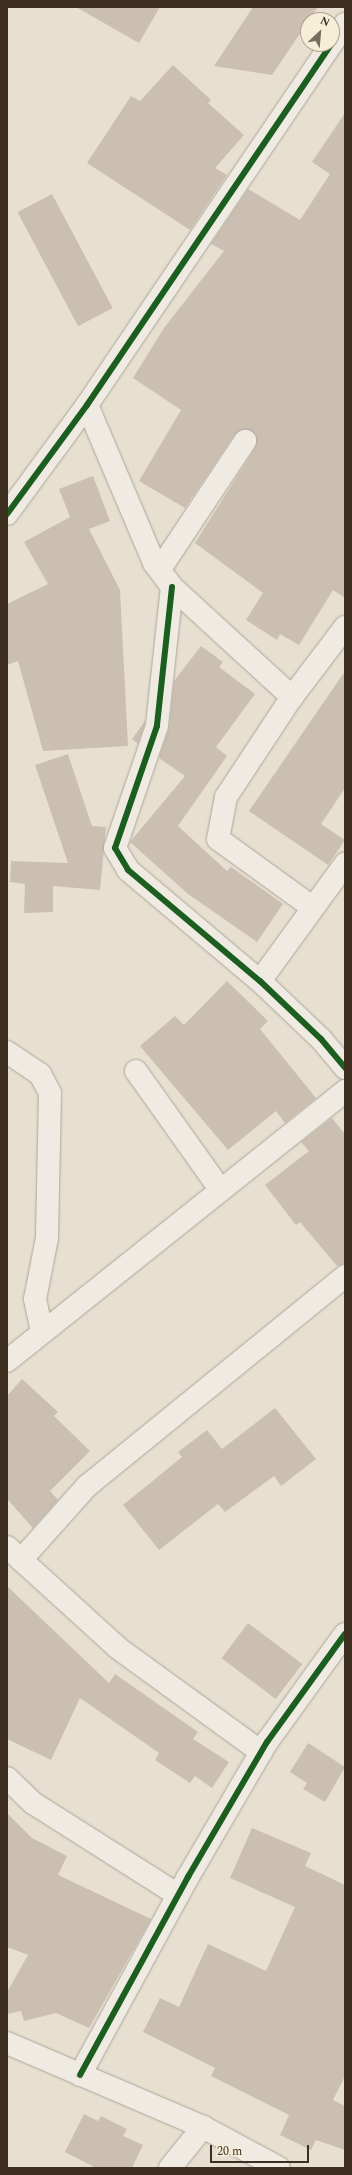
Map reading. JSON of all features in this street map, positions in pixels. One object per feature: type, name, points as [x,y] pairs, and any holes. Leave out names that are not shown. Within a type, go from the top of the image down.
[{"type":"street","points":[[7,514],[87,405],[326,52]]},
{"type":"street","points":[[87,405],[160,568],[172,587],[292,697]]},
{"type":"street","points":[[160,568],[245,441]]},
{"type":"street","points":[[172,587],[157,726],[115,848],[128,870],[260,981],[321,1039],[345,1068]]},
{"type":"street","points":[[312,907],[218,839],[226,797],[292,697],[344,629]]},
{"type":"street","points":[[260,981],[312,907],[345,864]]},
{"type":"street","points":[[7,1052],[40,1074],[50,1094],[47,1238],[35,1299],[42,1331]]},
{"type":"street","points":[[136,1071],[220,1189]]},
{"type":"street","points":[[7,1361],[42,1331],[345,1091]]},
{"type":"street","points":[[261,1752],[118,1648],[14,1553],[87,1486],[345,1276]]},
{"type":"street","points":[[80,2075],[178,1895],[261,1752],[345,1634]]},
{"type":"street","points":[[7,1778],[33,1803],[178,1895]]},
{"type":"street","points":[[7,2043],[203,2127],[279,2168]]},
{"type":"street","points":[[170,2168],[203,2127]]},
{"type":"building","points":[[76,7],[160,7],[139,43]]},
{"type":"building","points":[[253,7],[318,7],[315,12],[300,12],[300,34],[272,75],[214,66]]},
{"type":"building","points":[[173,65],[211,100],[208,103],[244,135],[215,168],[227,175],[190,230],[87,163],[131,96],[140,101]]},
{"type":"building","points":[[345,113],[345,598],[333,590],[299,645],[280,634],[277,640],[246,620],[263,593],[195,543],[255,448],[256,435],[245,429],[235,434],[185,508],[139,481],[181,410],[133,378],[164,328],[224,251],[211,244],[248,189],[300,220],[330,174],[312,162]]},
{"type":"building","points":[[52,194],[113,308],[78,326],[18,212]]},
{"type":"building","points":[[93,476],[110,521],[89,529],[120,590],[128,746],[43,751],[18,661],[7,665],[7,604],[48,584],[24,542],[70,517],[59,489]]},
{"type":"building","points":[[201,646],[223,662],[219,667],[255,694],[216,747],[227,756],[178,826],[227,871],[231,867],[283,904],[257,942],[188,894],[130,842],[185,776],[159,758],[169,728],[174,681]]},
{"type":"building","points":[[345,671],[345,788],[321,824],[345,840],[328,865],[249,811]]},
{"type":"building","points":[[145,721],[145,723],[138,744],[132,739]]},
{"type":"building","points":[[68,754],[92,826],[106,827],[100,890],[53,886],[53,912],[24,913],[25,884],[10,882],[11,861],[68,863],[35,765]]},
{"type":"building","points":[[227,981],[268,1021],[260,1029],[316,1098],[285,1123],[276,1111],[228,1150],[140,1046],[175,1016],[184,1025]]},
{"type":"building","points":[[332,1118],[345,1134],[345,1264],[337,1266],[300,1222],[296,1225],[265,1185],[309,1151],[301,1142]]},
{"type":"building","points":[[22,1379],[58,1412],[54,1416],[90,1451],[50,1491],[58,1500],[33,1528],[7,1499],[7,1396]]},
{"type":"building","points":[[275,1408],[316,1459],[281,1486],[274,1476],[225,1512],[218,1504],[159,1550],[123,1505],[182,1457],[178,1452],[207,1430],[222,1449]]},
{"type":"building","points":[[7,1586],[109,1683],[115,1674],[198,1732],[193,1739],[229,1762],[212,1788],[195,1776],[190,1783],[155,1760],[159,1753],[80,1698],[51,1760],[7,1739]]},
{"type":"building","points":[[248,1623],[302,1664],[276,1699],[222,1658]]},
{"type":"building","points":[[308,1743],[345,1767],[325,1802],[303,1789],[307,1783],[290,1772]]},
{"type":"building","points":[[7,1813],[32,1838],[67,1856],[58,1875],[151,1919],[89,2028],[56,2013],[24,2021],[21,2011],[7,2014],[7,1992],[28,1955],[7,1947]]},
{"type":"building","points":[[252,1828],[311,1853],[305,1866],[345,1885],[345,2076],[333,2100],[345,2106],[345,2150],[316,2140],[311,2150],[280,2135],[289,2115],[211,2076],[215,2068],[143,2032],[160,1998],[179,2007],[208,1944],[266,1971],[295,1907],[230,1878]]},
{"type":"building","points":[[84,2114],[98,2121],[101,2116],[127,2129],[123,2136],[143,2145],[132,2168],[96,2168],[65,2152]]},
{"type":"cycle path","points":[[7,514],[87,405],[326,52]]},
{"type":"cycle path","points":[[172,587],[157,726],[115,848],[128,870],[260,981],[321,1039],[345,1068]]},
{"type":"cycle path","points":[[80,2075],[188,1877],[267,1742],[345,1634]]}]
